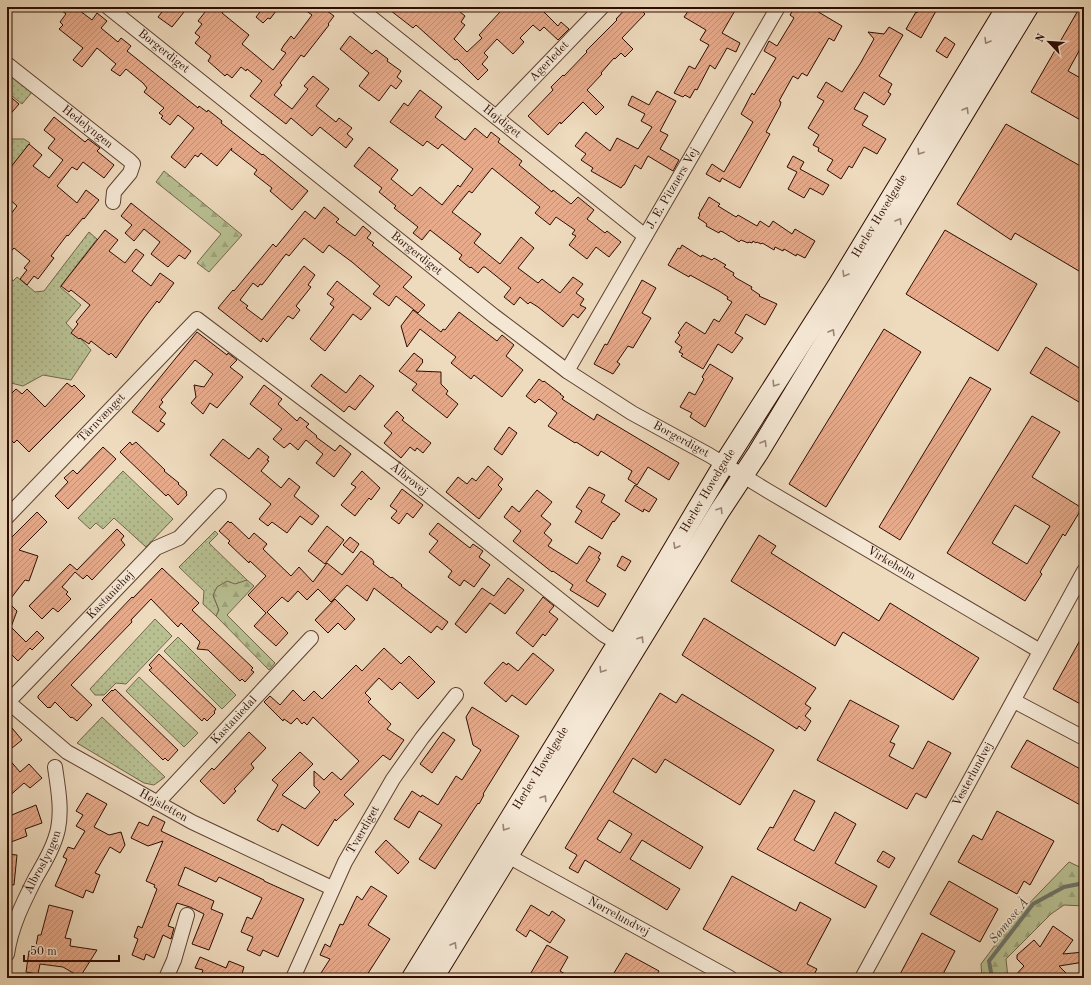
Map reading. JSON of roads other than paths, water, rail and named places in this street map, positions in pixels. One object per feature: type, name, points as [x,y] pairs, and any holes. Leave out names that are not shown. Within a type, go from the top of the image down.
[{"type":"main road","name":"Herlev Hovedgade","points":[[412,978],[618,643],[724,464],[837,287],[1007,7]]},
{"type":"main road","name":"Herlev Hovedgade","points":[[434,978],[722,506],[758,453],[1028,7]]},
{"type":"street","name":"Borgerdiget","points":[[108,7],[494,316],[567,370],[632,413],[699,449],[743,476]]},
{"type":"street","name":"Højdiget","points":[[358,7],[646,236]]},
{"type":"street","name":"Agerledet","points":[[496,117],[602,7]]},
{"type":"street","name":"J. E. Pitzners Vej","points":[[567,370],[778,7]]},
{"type":"street","name":"Hedelyngen","points":[[7,64],[133,164],[130,173],[114,192],[113,202]]},
{"type":"street","name":"Tårnvænget","points":[[7,517],[197,319]]},
{"type":"street","name":"Ålbrovej","points":[[197,319],[397,470],[604,635],[618,643]]},
{"type":"street","name":"Virkeholm","points":[[743,476],[1040,651]]},
{"type":"street","name":"Kastaniehøj","points":[[7,702],[156,548],[179,538],[219,496]]},
{"type":"street","name":"Vesterlundvej","points":[[862,978],[1084,571]]},
{"type":"street","name":"Kastaniedal","points":[[157,803],[311,638]]},
{"type":"street","name":"Tværdiget","points":[[293,978],[332,888],[345,862],[393,779],[422,738],[456,695]]},
{"type":"street","points":[[1014,701],[1084,738]]},
{"type":"street","name":"Højsletten","points":[[7,702],[67,752],[192,822],[332,888]]},
{"type":"street","name":"Ålbroslyngen","points":[[7,954],[9,938],[26,896],[50,852],[58,828],[60,805],[55,768]]},
{"type":"street","name":"Nørrelundvej","points":[[508,855],[730,978]]},
{"type":"street","points":[[166,978],[174,960],[187,915]]},
{"type":"waterway","name":"Sømose Å","points":[[992,978],[989,961],[1033,904],[1064,887],[1084,883]]}]
